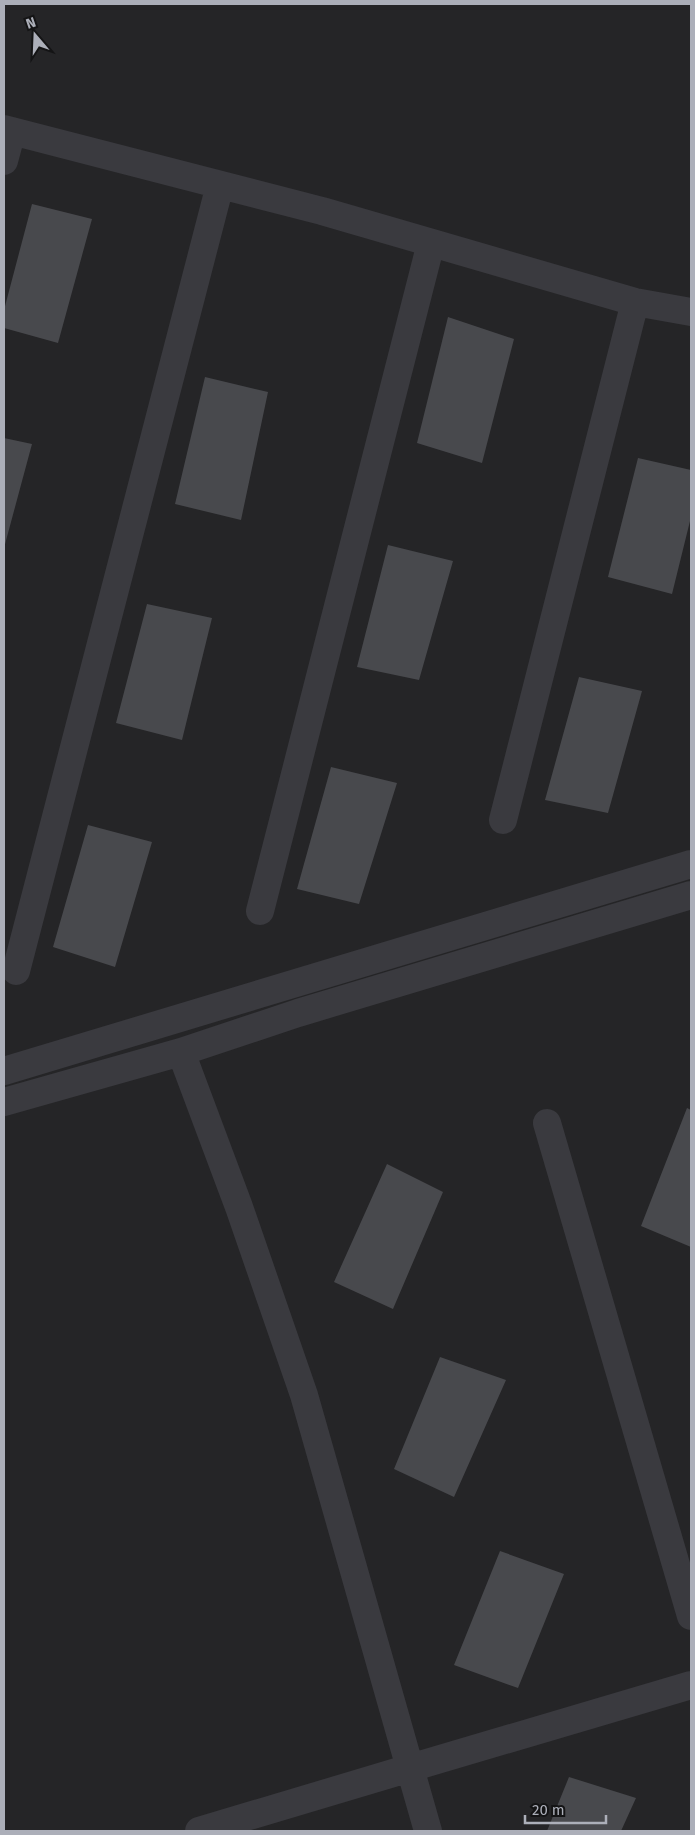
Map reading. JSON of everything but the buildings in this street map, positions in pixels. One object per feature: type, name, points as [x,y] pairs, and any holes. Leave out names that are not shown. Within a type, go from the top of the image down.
[{"type":"street","points":[[4,161],[8,130],[322,212],[635,302],[691,312]]},
{"type":"street","points":[[16,971],[220,185]]},
{"type":"street","points":[[260,911],[431,243]]},
{"type":"street","points":[[503,820],[635,302]]},
{"type":"street","points":[[4,1071],[691,864]]},
{"type":"street","points":[[4,1102],[182,1052],[298,1013],[691,895]]},
{"type":"street","points":[[182,1052],[239,1207],[304,1396],[428,1831]]},
{"type":"street","points":[[547,1123],[691,1616]]},
{"type":"street","points":[[199,1831],[691,1685]]},
{"type":"shaded area","points":[[4,4],[691,4],[691,1831],[4,1831]]}]
